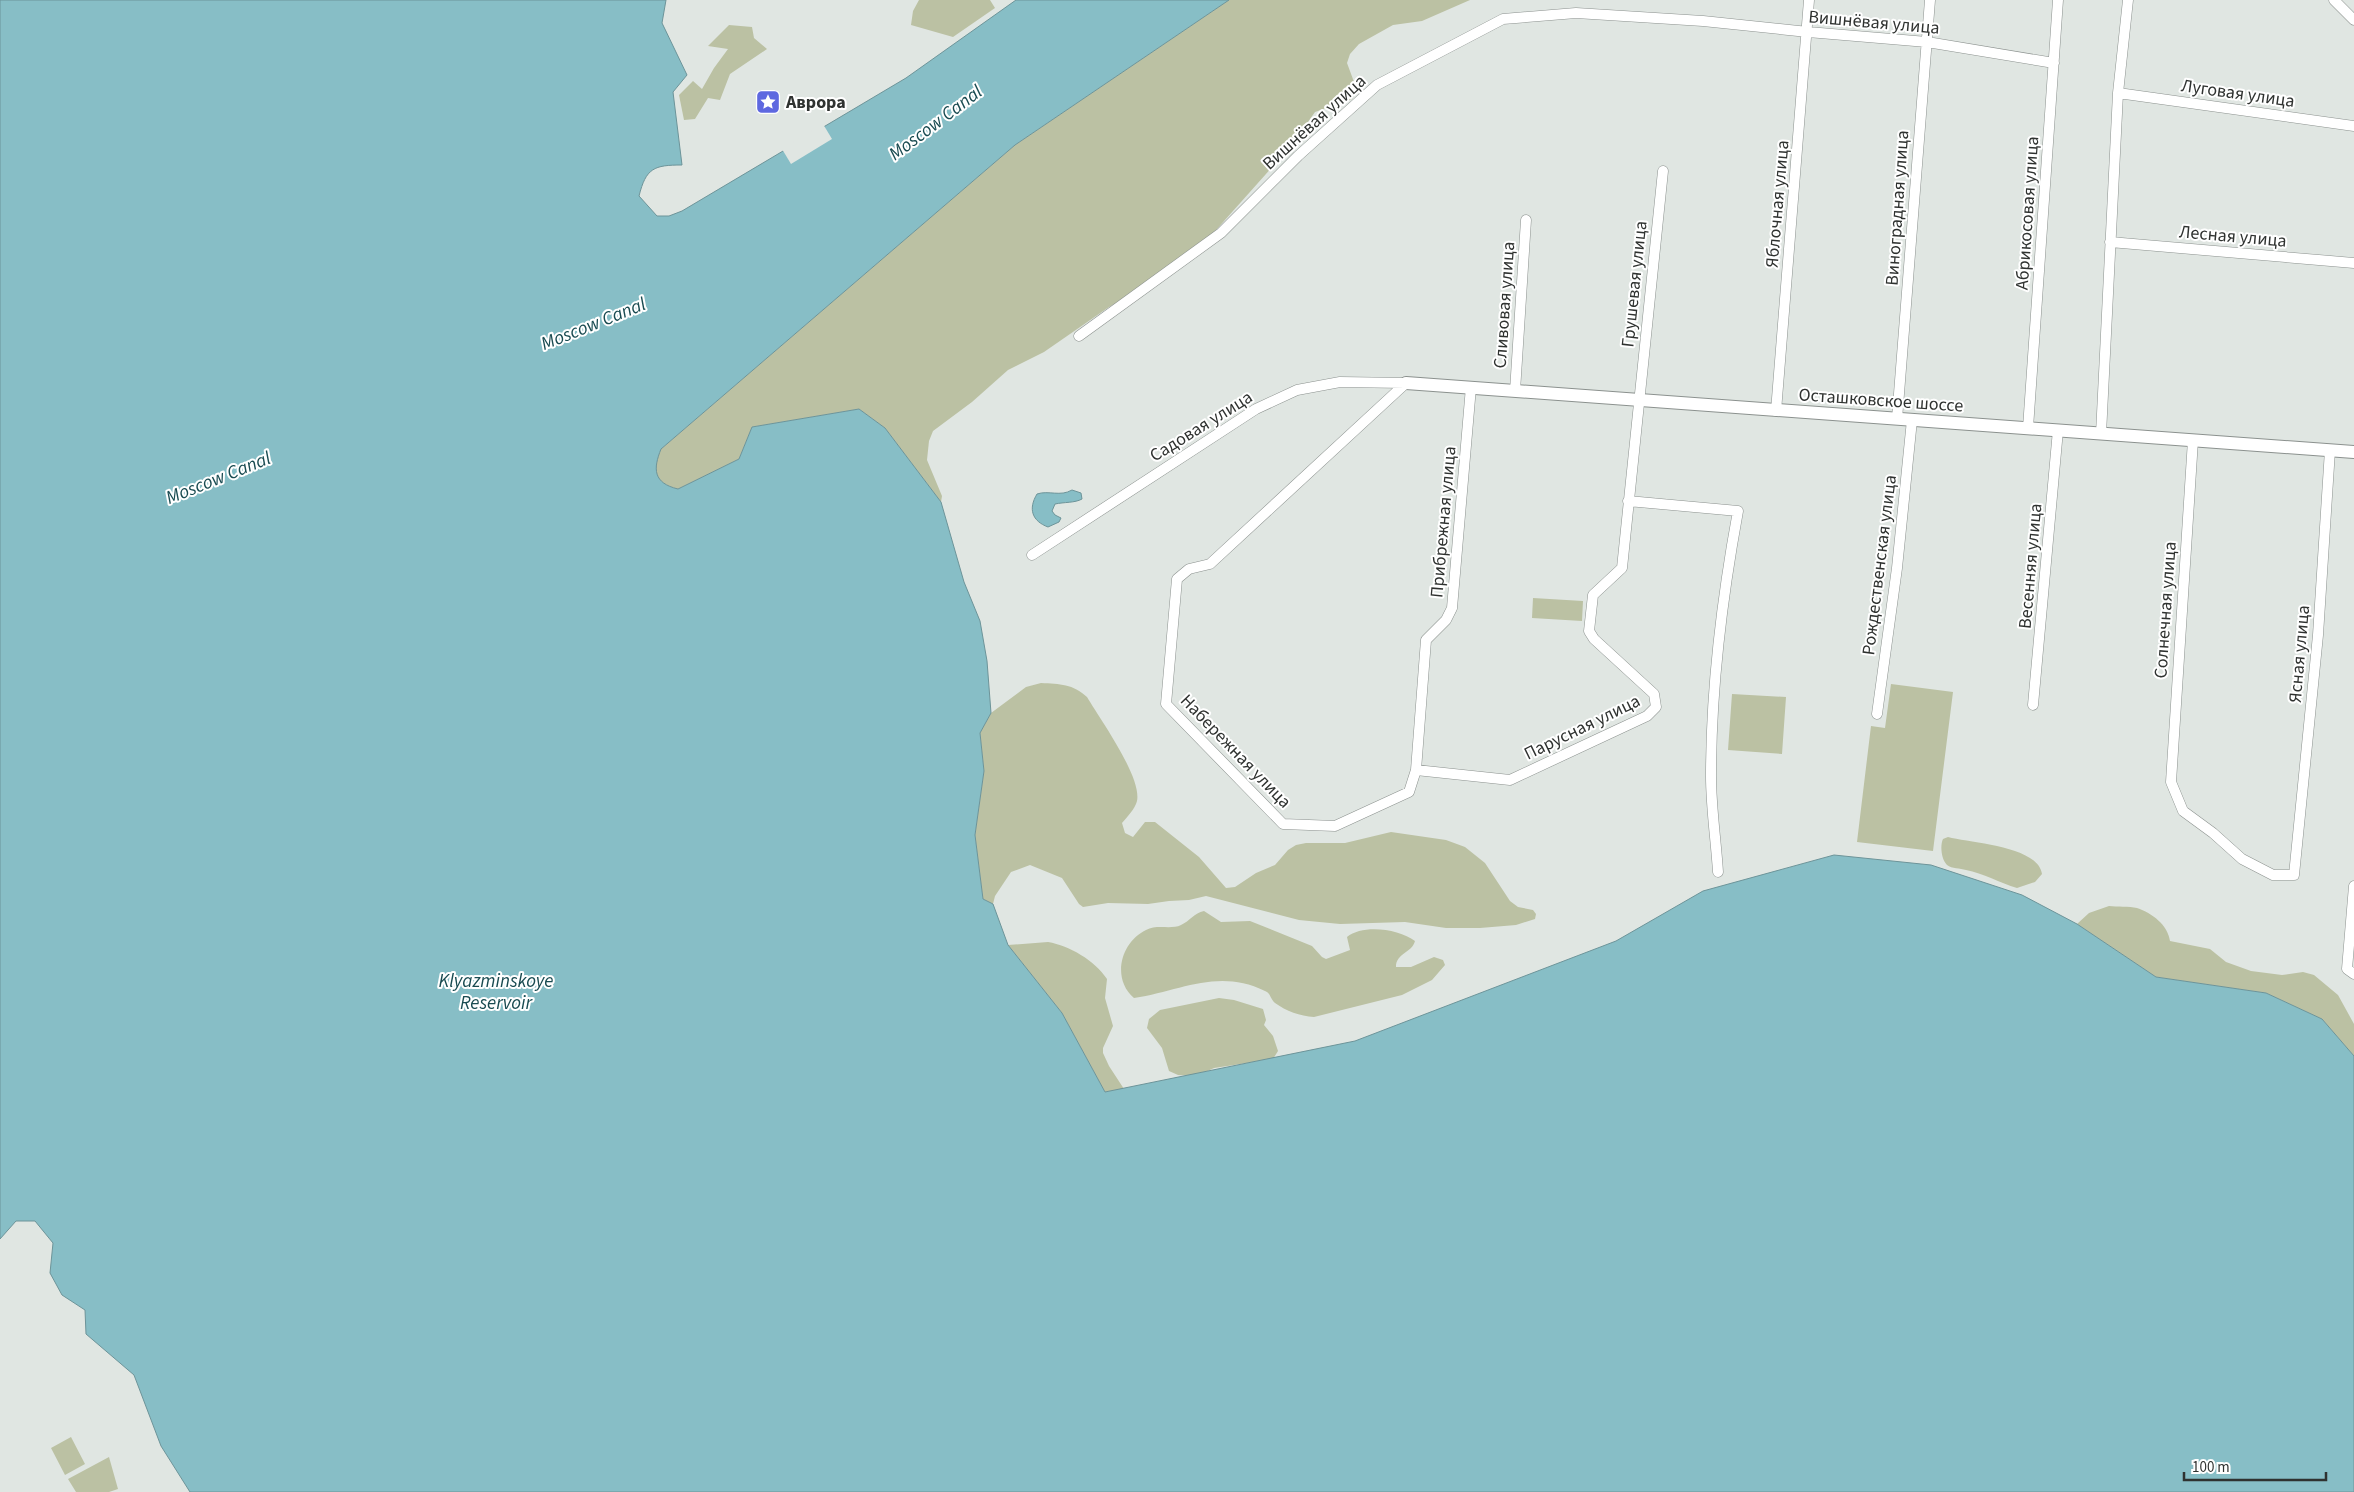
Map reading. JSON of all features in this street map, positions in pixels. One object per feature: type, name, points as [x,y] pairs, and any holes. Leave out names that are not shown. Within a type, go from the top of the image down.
[{"type":"street","name":"Яблочная улица","points":[[1776,411],[1808,32],[1809,0]]},
{"type":"street","name":"Виноградная улица","points":[[1897,419],[1930,0]]},
{"type":"street","name":"Абрикосовая улица","points":[[2028,428],[2058,0]]},
{"type":"street","points":[[2101,434],[2118,93],[2128,0]]},
{"type":"street","points":[[2334,0],[2354,20]]},
{"type":"street","name":"Вишнёвая улица","points":[[1079,336],[1221,233],[1298,156],[1377,85],[1503,19],[1576,13],[1703,21],[1927,42],[2054,63]]},
{"type":"street","name":"Луговая улица","points":[[2118,93],[2354,126]]},
{"type":"street","name":"Грушевая улица","points":[[1638,401],[1663,171]]},
{"type":"street","name":"Сливовая улица","points":[[1515,391],[1526,220]]},
{"type":"street","name":"Лесная улица","points":[[2110,242],[2354,263]]},
{"type":"street","name":"Садовая улица","points":[[1032,555],[1256,410],[1297,390],[1340,382],[1406,383]]},
{"type":"street","name":"Осташковское шоссе","points":[[1406,383],[1471,386],[1638,401],[2354,452]]},
{"type":"street","name":"Набережная улица","points":[[1406,383],[1210,564],[1189,569],[1177,579],[1166,704],[1283,824],[1334,826],[1409,792],[1416,770]]},
{"type":"street","name":"Прибрежная улица","points":[[1416,770],[1426,640],[1446,620],[1452,608],[1471,386]]},
{"type":"street","name":"Парусная улица","points":[[1416,770],[1510,780],[1647,716],[1656,707],[1654,694],[1594,639],[1589,631],[1593,595],[1622,568],[1638,401]]},
{"type":"street","name":"Рождественская улица","points":[[1877,714],[1897,568],[1912,420]]},
{"type":"street","name":"Весенняя улица","points":[[2033,705],[2058,430]]},
{"type":"street","name":"Солнечная улица","points":[[2192,440],[2171,782],[2183,811],[2213,833],[2242,859],[2273,875],[2294,875],[2295,860]]},
{"type":"street","name":"Ясная улица","points":[[2295,860],[2318,635],[2330,450]]},
{"type":"street","points":[[1628,500],[1738,511],[1724,585],[1717,666],[1711,777],[1718,872]]},
{"type":"street","points":[[2354,886],[2348,969],[2354,974]]},
{"type":"green space","points":[[919,0],[990,0],[995,8],[953,37],[911,25],[913,11]]},
{"type":"green space","points":[[1229,0],[1470,0],[1422,21],[1393,25],[1359,44],[1350,54],[1347,63],[1357,90],[1352,99],[1315,112],[1282,159],[1274,165],[1208,239],[1135,293],[1109,307],[1044,352],[1008,370],[972,402],[933,431],[929,441],[927,460],[942,496],[941,502],[885,428],[859,409],[752,427],[739,459],[678,489],[659,479],[656,463],[661,449],[1015,145]]},
{"type":"green space","points":[[729,25],[752,27],[754,38],[767,49],[730,74],[720,100],[708,98],[695,119],[684,120],[679,95],[693,81],[702,89],[728,49],[708,46]]},
{"type":"green space","points":[[1533,598],[1583,601],[1582,621],[1532,618]]},
{"type":"green space","points":[[1041,683],[1060,684],[1071,687],[1087,697],[1119,748],[1127,763],[1137,791],[1136,804],[1122,823],[1125,833],[1133,837],[1145,822],[1155,822],[1199,857],[1226,888],[1235,887],[1256,873],[1275,865],[1288,850],[1296,845],[1306,843],[1345,843],[1391,832],[1446,840],[1465,847],[1485,863],[1510,901],[1518,907],[1533,910],[1536,914],[1535,919],[1516,925],[1480,928],[1446,928],[1405,922],[1340,924],[1299,920],[1206,896],[1189,900],[1148,904],[1108,903],[1083,907],[1062,878],[1030,865],[1011,872],[995,896],[993,904],[983,899],[975,835],[984,771],[980,733],[991,713],[1026,687]]},
{"type":"green space","points":[[1891,684],[1953,692],[1933,851],[1857,842],[1871,726],[1885,728]]},
{"type":"green space","points":[[1732,694],[1786,697],[1782,754],[1728,750]]},
{"type":"green space","points":[[1948,837],[2002,847],[2017,852],[2029,857],[2038,865],[2042,874],[2035,882],[2017,888],[1979,873],[1951,867],[1943,859],[1942,852],[1943,839]]},
{"type":"green space","points":[[2109,906],[2134,907],[2143,910],[2154,916],[2163,925],[2170,941],[2210,949],[2226,962],[2251,971],[2282,975],[2303,972],[2314,975],[2338,995],[2354,1024],[2354,1056],[2322,1019],[2266,993],[2156,977],[2077,924],[2089,913]]},
{"type":"green space","points":[[1204,911],[1221,922],[1250,921],[1312,946],[1326,959],[1350,950],[1347,937],[1362,930],[1371,929],[1400,933],[1415,941],[1411,948],[1401,956],[1396,967],[1411,967],[1434,957],[1443,960],[1445,965],[1432,980],[1402,995],[1314,1017],[1298,1014],[1284,1008],[1275,1003],[1265,991],[1248,984],[1231,981],[1200,983],[1134,998],[1127,990],[1121,971],[1122,961],[1130,943],[1150,928],[1177,926],[1197,913]]},
{"type":"green space","points":[[1048,942],[1073,950],[1081,955],[1102,972],[1107,979],[1105,998],[1113,1026],[1103,1048],[1103,1053],[1124,1089],[1105,1092],[1062,1013],[1008,945]]},
{"type":"green space","points":[[1219,998],[1234,1000],[1263,1009],[1266,1020],[1264,1025],[1273,1036],[1278,1051],[1273,1059],[1214,1068],[1197,1076],[1178,1075],[1169,1071],[1162,1048],[1147,1028],[1149,1019],[1160,1010]]},
{"type":"green space","points":[[71,1437],[85,1464],[65,1475],[51,1448]]},
{"type":"green space","points":[[109,1457],[118,1489],[109,1492],[76,1492],[68,1479]]},
{"type":"water","name":"Klyazminskoye Reservoir","points":[[0,0],[666,0],[662,23],[687,75],[673,92],[682,165],[658,167],[653,170],[645,179],[639,196],[657,216],[669,216],[682,211],[906,78],[1016,0],[1229,0],[1015,145],[661,449],[656,469],[657,474],[664,483],[678,489],[739,459],[752,427],[859,409],[885,428],[941,502],[964,582],[980,621],[987,661],[991,713],[980,733],[984,771],[975,835],[983,899],[993,904],[1008,945],[1062,1013],[1105,1092],[1355,1041],[1616,941],[1703,891],[1834,855],[1931,865],[2022,895],[2077,924],[2156,977],[2266,993],[2322,1019],[2354,1056],[2354,1492],[190,1492],[161,1446],[134,1375],[86,1334],[85,1310],[62,1295],[50,1273],[53,1243],[35,1221],[16,1221],[0,1239]]},
{"type":"water","points":[[1072,490],[1081,493],[1082,499],[1055,504],[1052,511],[1061,518],[1059,522],[1048,527],[1035,518],[1032,509],[1037,494],[1063,493]]},
{"type":"pier","points":[[823,124],[832,139],[791,164],[782,149]]},
{"type":"place","name":"Аврора","points":[[768,102]]},
{"type":"water label","name":"Moscow Canal","points":[[935,122]]},
{"type":"water label","name":"Moscow Canal","points":[[593,323]]},
{"type":"water label","name":"Moscow Canal","points":[[218,477]]}]
